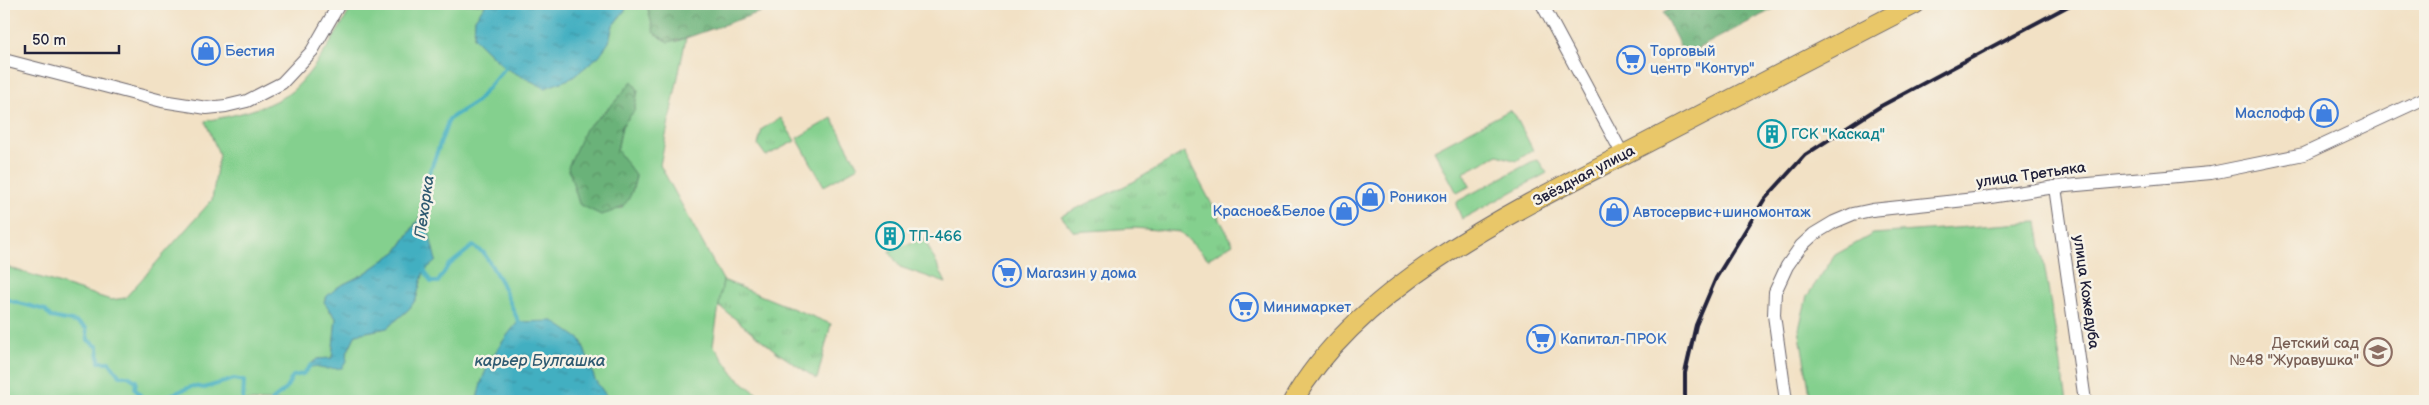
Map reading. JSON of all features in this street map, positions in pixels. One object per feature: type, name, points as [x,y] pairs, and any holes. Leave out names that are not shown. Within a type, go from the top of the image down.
[{"type":"main road","name":"Звёздная улица","points":[[1293,401],[1307,377],[1346,332],[1386,297],[1468,239],[1623,155],[1915,4]]},
{"type":"street","points":[[4,60],[162,101],[207,108],[226,106],[247,101],[282,83],[312,51],[339,4]]},
{"type":"street","points":[[1542,4],[1623,155]]},
{"type":"street","name":"улица Третьяка","points":[[1786,401],[1774,315],[1775,292],[1787,266],[1814,234],[1853,214],[2055,187],[2211,173],[2304,154],[2425,98]]},
{"type":"street","name":"улица Кожедуба","points":[[2055,187],[2085,401]]},
{"type":"green space","points":[[353,4],[486,4],[475,19],[474,38],[505,68],[609,42],[613,25],[630,4],[647,4],[649,15],[675,42],[686,38],[660,165],[723,280],[713,345],[736,377],[766,401],[610,401],[595,380],[581,340],[529,322],[518,322],[492,359],[479,389],[477,401],[4,401],[4,266],[111,300],[125,298],[212,200],[219,154],[205,121],[258,108],[288,94],[315,65]],"holes":[[[632,82],[638,90],[634,111],[622,126],[617,151],[636,176],[632,192],[621,209],[585,129],[613,104]],[[423,212],[424,271],[416,299],[409,309],[387,328],[356,334],[346,355],[309,366],[317,359],[332,358],[336,318],[329,310],[338,287],[364,274],[397,251]]]},
{"type":"green space","points":[[647,4],[783,4],[686,38],[668,42],[654,33]]},
{"type":"green space","points":[[1680,4],[1783,4],[1685,55],[1663,13]]},
{"type":"green space","points":[[632,81],[638,90],[634,111],[622,126],[617,150],[636,176],[632,192],[626,203],[617,210],[601,215],[579,204],[568,167],[585,129],[613,104]]},
{"type":"green space","points":[[1510,110],[1515,115],[1533,150],[1516,161],[1498,155],[1463,173],[1470,186],[1457,193],[1434,150]]},
{"type":"green space","points":[[781,118],[795,141],[766,156],[758,145],[762,129]]},
{"type":"green space","points":[[832,118],[858,167],[824,186],[797,138]]},
{"type":"green space","points":[[1184,152],[1233,244],[1208,259],[1180,232],[1134,228],[1074,232],[1061,216],[1133,182]]},
{"type":"green space","points":[[1538,160],[1547,173],[1462,219],[1456,205],[1458,201]]},
{"type":"green space","points":[[2037,222],[2067,401],[1811,401],[1799,329],[1807,296],[1835,255],[1873,234]]},
{"type":"green space","points":[[924,238],[946,283],[900,267],[889,251]]},
{"type":"green space","points":[[723,280],[831,324],[817,379],[778,353],[719,306]]},
{"type":"water","points":[[486,4],[630,4],[613,25],[609,42],[599,56],[572,78],[545,88],[505,68],[474,38],[475,19]]},
{"type":"water","points":[[424,212],[436,261],[424,271],[416,299],[409,309],[387,328],[356,334],[346,355],[347,361],[342,368],[325,369],[309,366],[317,359],[332,358],[336,318],[324,302],[327,296],[338,287],[364,274],[397,251]]},
{"type":"water","name":"карьер Булгашка","points":[[553,321],[581,340],[595,380],[610,401],[477,401],[479,389],[492,358],[518,322]]},
{"type":"waterway","name":"Пехорка","points":[[423,216],[428,177],[449,119],[476,102],[505,68]]},
{"type":"waterway","name":"Пехорка","points":[[423,267],[431,282],[438,282],[448,266],[473,246],[484,253],[501,282],[520,325]]},
{"type":"waterway","points":[[4,299],[45,310],[51,317],[76,322],[86,328],[88,340],[98,347],[99,362],[109,362],[120,376],[128,376],[136,381],[135,389],[145,401]]},
{"type":"waterway","points":[[271,401],[285,390],[293,376],[303,374],[311,365]]},
{"type":"waterway","points":[[155,401],[193,386],[204,388],[234,379],[244,381],[243,401]]},
{"type":"railway","points":[[1685,401],[1685,373],[1696,325],[1716,278],[1764,200],[1805,155],[1881,106],[2072,4]]},
{"type":"place","name":"Бестия","points":[[206,51]]},
{"type":"place","name":"Торговый центр \"Контур\"","points":[[1631,60]]},
{"type":"place","name":"Маслофф","points":[[2324,113]]},
{"type":"place","name":"ГСК \"Каскад\"","points":[[1772,134]]},
{"type":"place","name":"Роникон","points":[[1370,197]]},
{"type":"place","name":"Красное&Белое","points":[[1344,211]]},
{"type":"place","name":"Автосервис+шиномонтаж","points":[[1614,212]]},
{"type":"place","name":"ТП-466","points":[[890,236]]},
{"type":"place","name":"Магазин у дома","points":[[1007,273]]},
{"type":"place","name":"Минимаркет","points":[[1244,307]]},
{"type":"place","name":"Капитал-ПРОК","points":[[1541,339]]},
{"type":"place","name":"Детский сад №48 \"Журавушка\"","points":[[2378,352]]}]
